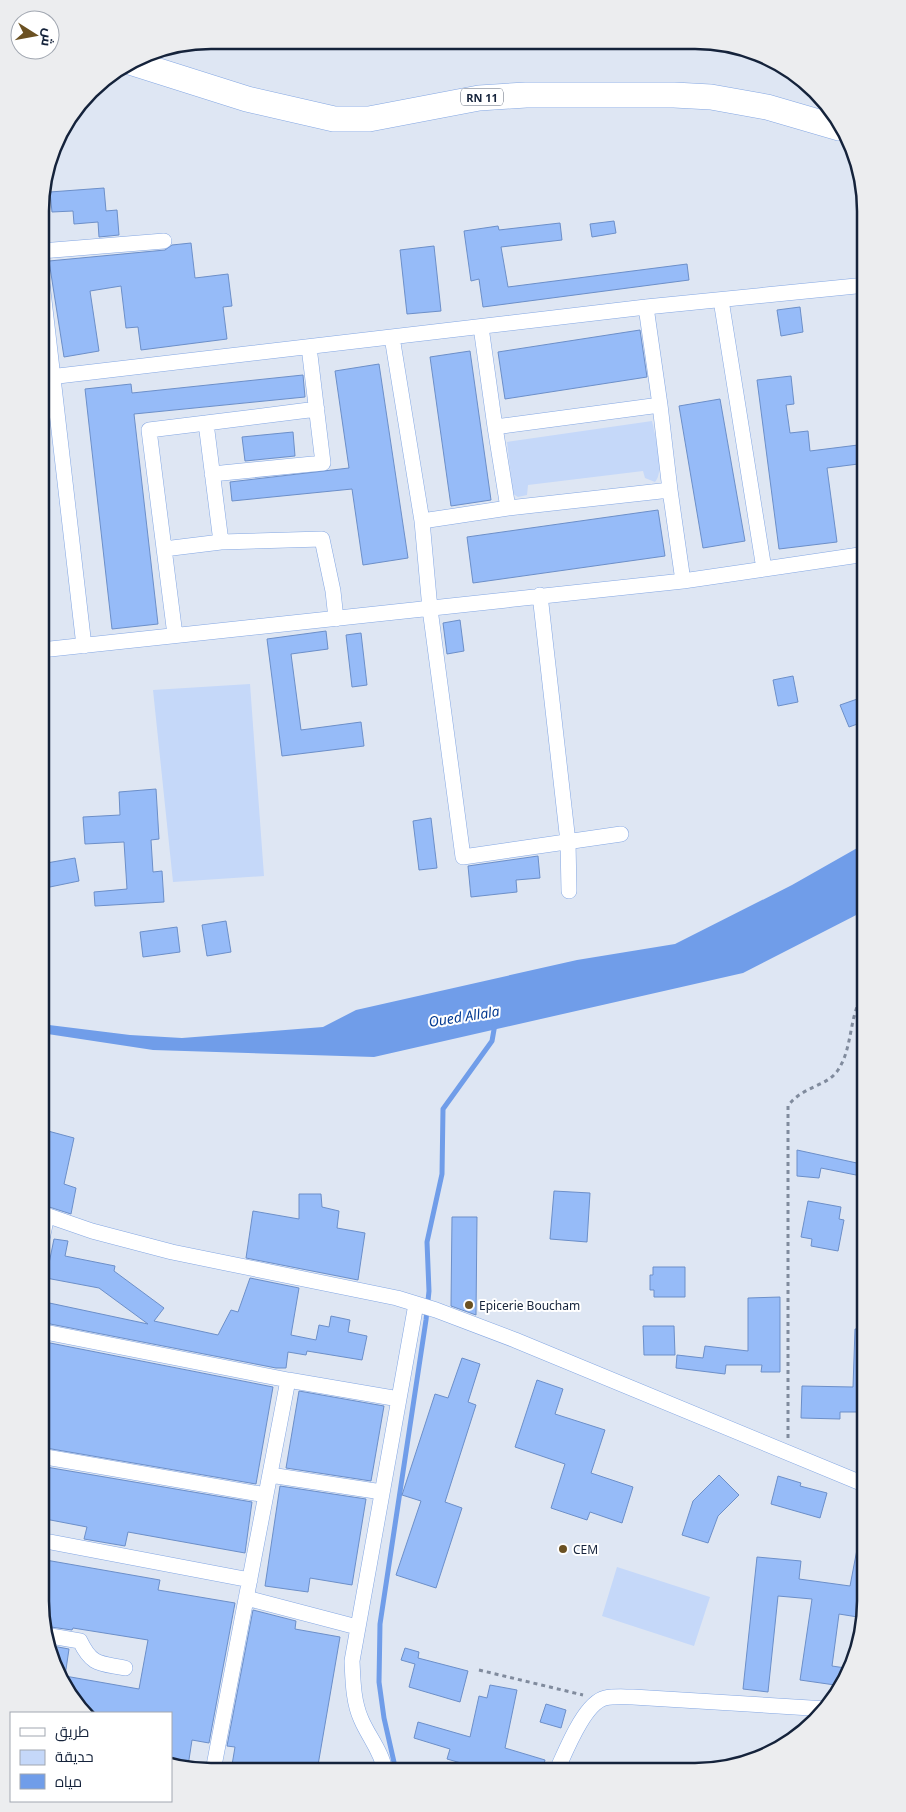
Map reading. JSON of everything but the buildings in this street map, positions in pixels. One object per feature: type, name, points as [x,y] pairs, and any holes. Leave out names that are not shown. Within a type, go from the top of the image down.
[{"type":"main road","name":"RN 11","points":[[140,65],[247,99],[334,119],[369,119],[479,98],[526,95],[674,95],[711,97],[767,107],[833,126]]},
{"type":"street","points":[[49,250],[164,241]]},
{"type":"street","points":[[49,378],[646,307],[857,286]]},
{"type":"street","points":[[721,300],[764,568]]},
{"type":"street","points":[[646,307],[683,581]]},
{"type":"street","points":[[481,327],[508,508]]},
{"type":"street","points":[[392,337],[422,522],[430,609],[463,857],[621,834]]},
{"type":"street","points":[[212,474],[323,463],[309,347]]},
{"type":"street","points":[[49,399],[84,646]]},
{"type":"street","points":[[495,427],[660,405]]},
{"type":"street","points":[[175,635],[150,430],[317,409]]},
{"type":"street","points":[[206,423],[220,542]]},
{"type":"street","points":[[422,522],[508,508],[670,490]]},
{"type":"street","points":[[164,549],[220,542],[322,539],[333,591],[336,618]]},
{"type":"street","points":[[49,649],[683,581],[857,555]]},
{"type":"street","points":[[540,595],[568,842],[569,890]]},
{"type":"street","points":[[49,1216],[92,1231],[172,1252],[436,1310],[515,1340],[857,1481]]},
{"type":"street","points":[[383,1763],[360,1717],[354,1692],[352,1661],[399,1399],[419,1305]]},
{"type":"street","points":[[49,1333],[288,1380],[399,1399]]},
{"type":"street","points":[[215,1763],[288,1380]]},
{"type":"street","points":[[49,1458],[266,1495]]},
{"type":"street","points":[[270,1475],[382,1492]]},
{"type":"street","points":[[49,1542],[250,1580]]},
{"type":"street","points":[[246,1598],[357,1627]]},
{"type":"street","points":[[53,1636],[80,1641],[87,1655],[94,1662],[125,1668]]},
{"type":"street","points":[[560,1763],[577,1729],[592,1706],[604,1698],[633,1697],[817,1708]]},
{"type":"path","points":[[788,1453],[788,1106],[796,1095],[829,1078],[838,1070],[845,1053],[854,1012],[857,1006]]},
{"type":"path","points":[[479,1670],[604,1698]]},
{"type":"green space","points":[[652,421],[659,462],[658,477],[655,482],[645,478],[643,471],[528,485],[527,495],[518,497],[513,494],[507,442]]},
{"type":"green space","points":[[250,684],[264,876],[173,882],[153,690]]},
{"type":"green space","points":[[617,1567],[710,1597],[694,1646],[602,1616]]},
{"type":"water","name":"Oued Allala","points":[[857,848],[857,915],[743,973],[374,1057],[153,1050],[49,1034],[49,1025],[130,1035],[182,1038],[323,1027],[356,1010],[577,960],[675,944],[792,885]]},
{"type":"waterway","name":"Oued Allala","points":[[394,1763],[384,1718],[379,1682],[380,1624],[426,1320],[429,1291],[427,1242],[442,1174],[443,1109],[492,1041],[495,1024]]},
{"type":"place","name":"Epicerie Boucham","points":[[469,1305]]},
{"type":"place","name":"CEM","points":[[563,1549]]}]
